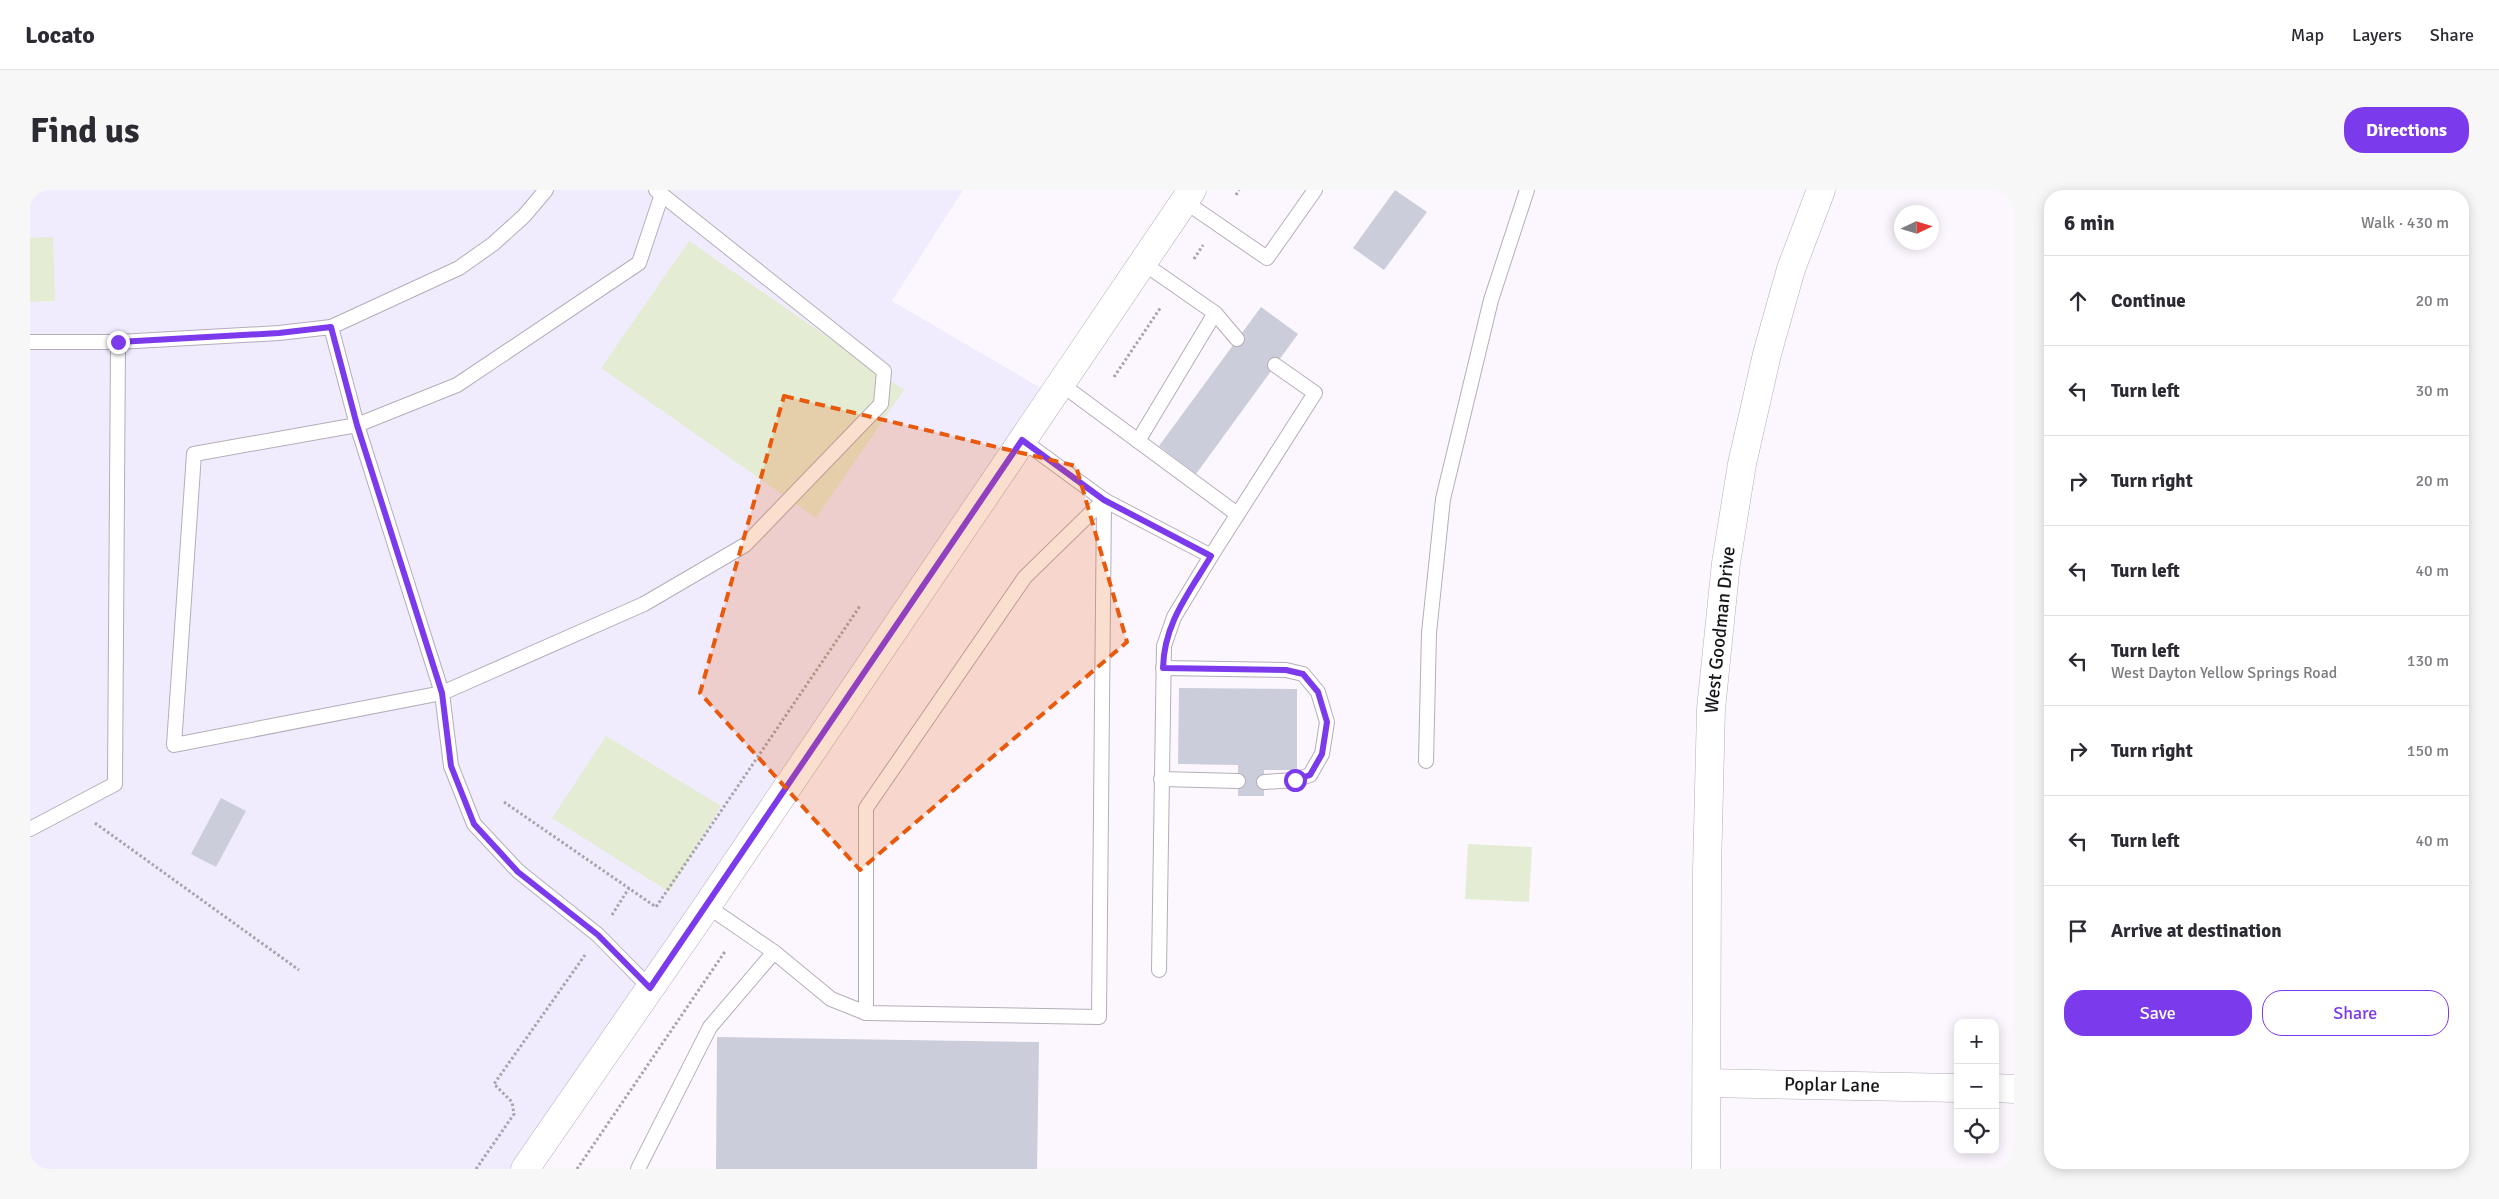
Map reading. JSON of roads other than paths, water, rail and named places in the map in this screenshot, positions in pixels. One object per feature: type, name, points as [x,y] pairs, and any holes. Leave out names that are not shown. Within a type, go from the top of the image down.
[{"type":"street","name":"West Goodman Drive","points":[[1706,1169],[1707,870],[1711,709],[1726,563],[1742,464],[1767,354],[1792,269],[1821,190]]},
{"type":"street","points":[[525,1169],[707,906],[1188,196]]},
{"type":"street","name":"Poplar Lane","points":[[1707,1083],[1954,1088]]},
{"type":"street","points":[[1999,1088],[2014,1089]]},
{"type":"lane","points":[[30,342],[118,342],[279,333],[331,327],[460,268],[493,244],[524,216],[546,190]]},
{"type":"lane","points":[[1188,196],[1267,258],[1316,190]]},
{"type":"lane","points":[[1426,761],[1429,633],[1443,499],[1490,300],[1527,190]]},
{"type":"lane","points":[[659,192],[884,371],[881,404],[745,545],[644,604],[442,693],[174,745],[194,454],[357,425],[457,385],[639,262],[659,192]]},
{"type":"lane","points":[[1143,263],[1215,313],[1237,339]]},
{"type":"lane","points":[[1138,441],[1215,313]]},
{"type":"lane","points":[[331,327],[357,425],[442,693],[451,766],[474,824],[518,872],[598,935],[650,988]]},
{"type":"lane","points":[[30,829],[115,784],[118,342]]},
{"type":"lane","points":[[1159,970],[1164,646],[1174,617],[1237,514],[1315,393],[1276,364]]},
{"type":"lane","points":[[1061,384],[1237,514]]},
{"type":"lane","points":[[1022,440],[1104,500],[1211,556]]},
{"type":"lane","points":[[866,1014],[866,808],[1025,578],[1104,500]]},
{"type":"lane","points":[[707,906],[774,952],[831,999],[866,1014],[1099,1017],[1104,500]]},
{"type":"lane","points":[[1163,668],[1286,670],[1303,674],[1318,692],[1327,722],[1322,754],[1310,775],[1295,780],[1264,782]]},
{"type":"lane","points":[[1162,779],[1238,781]]},
{"type":"lane","points":[[638,1169],[710,1026],[774,952]]}]
